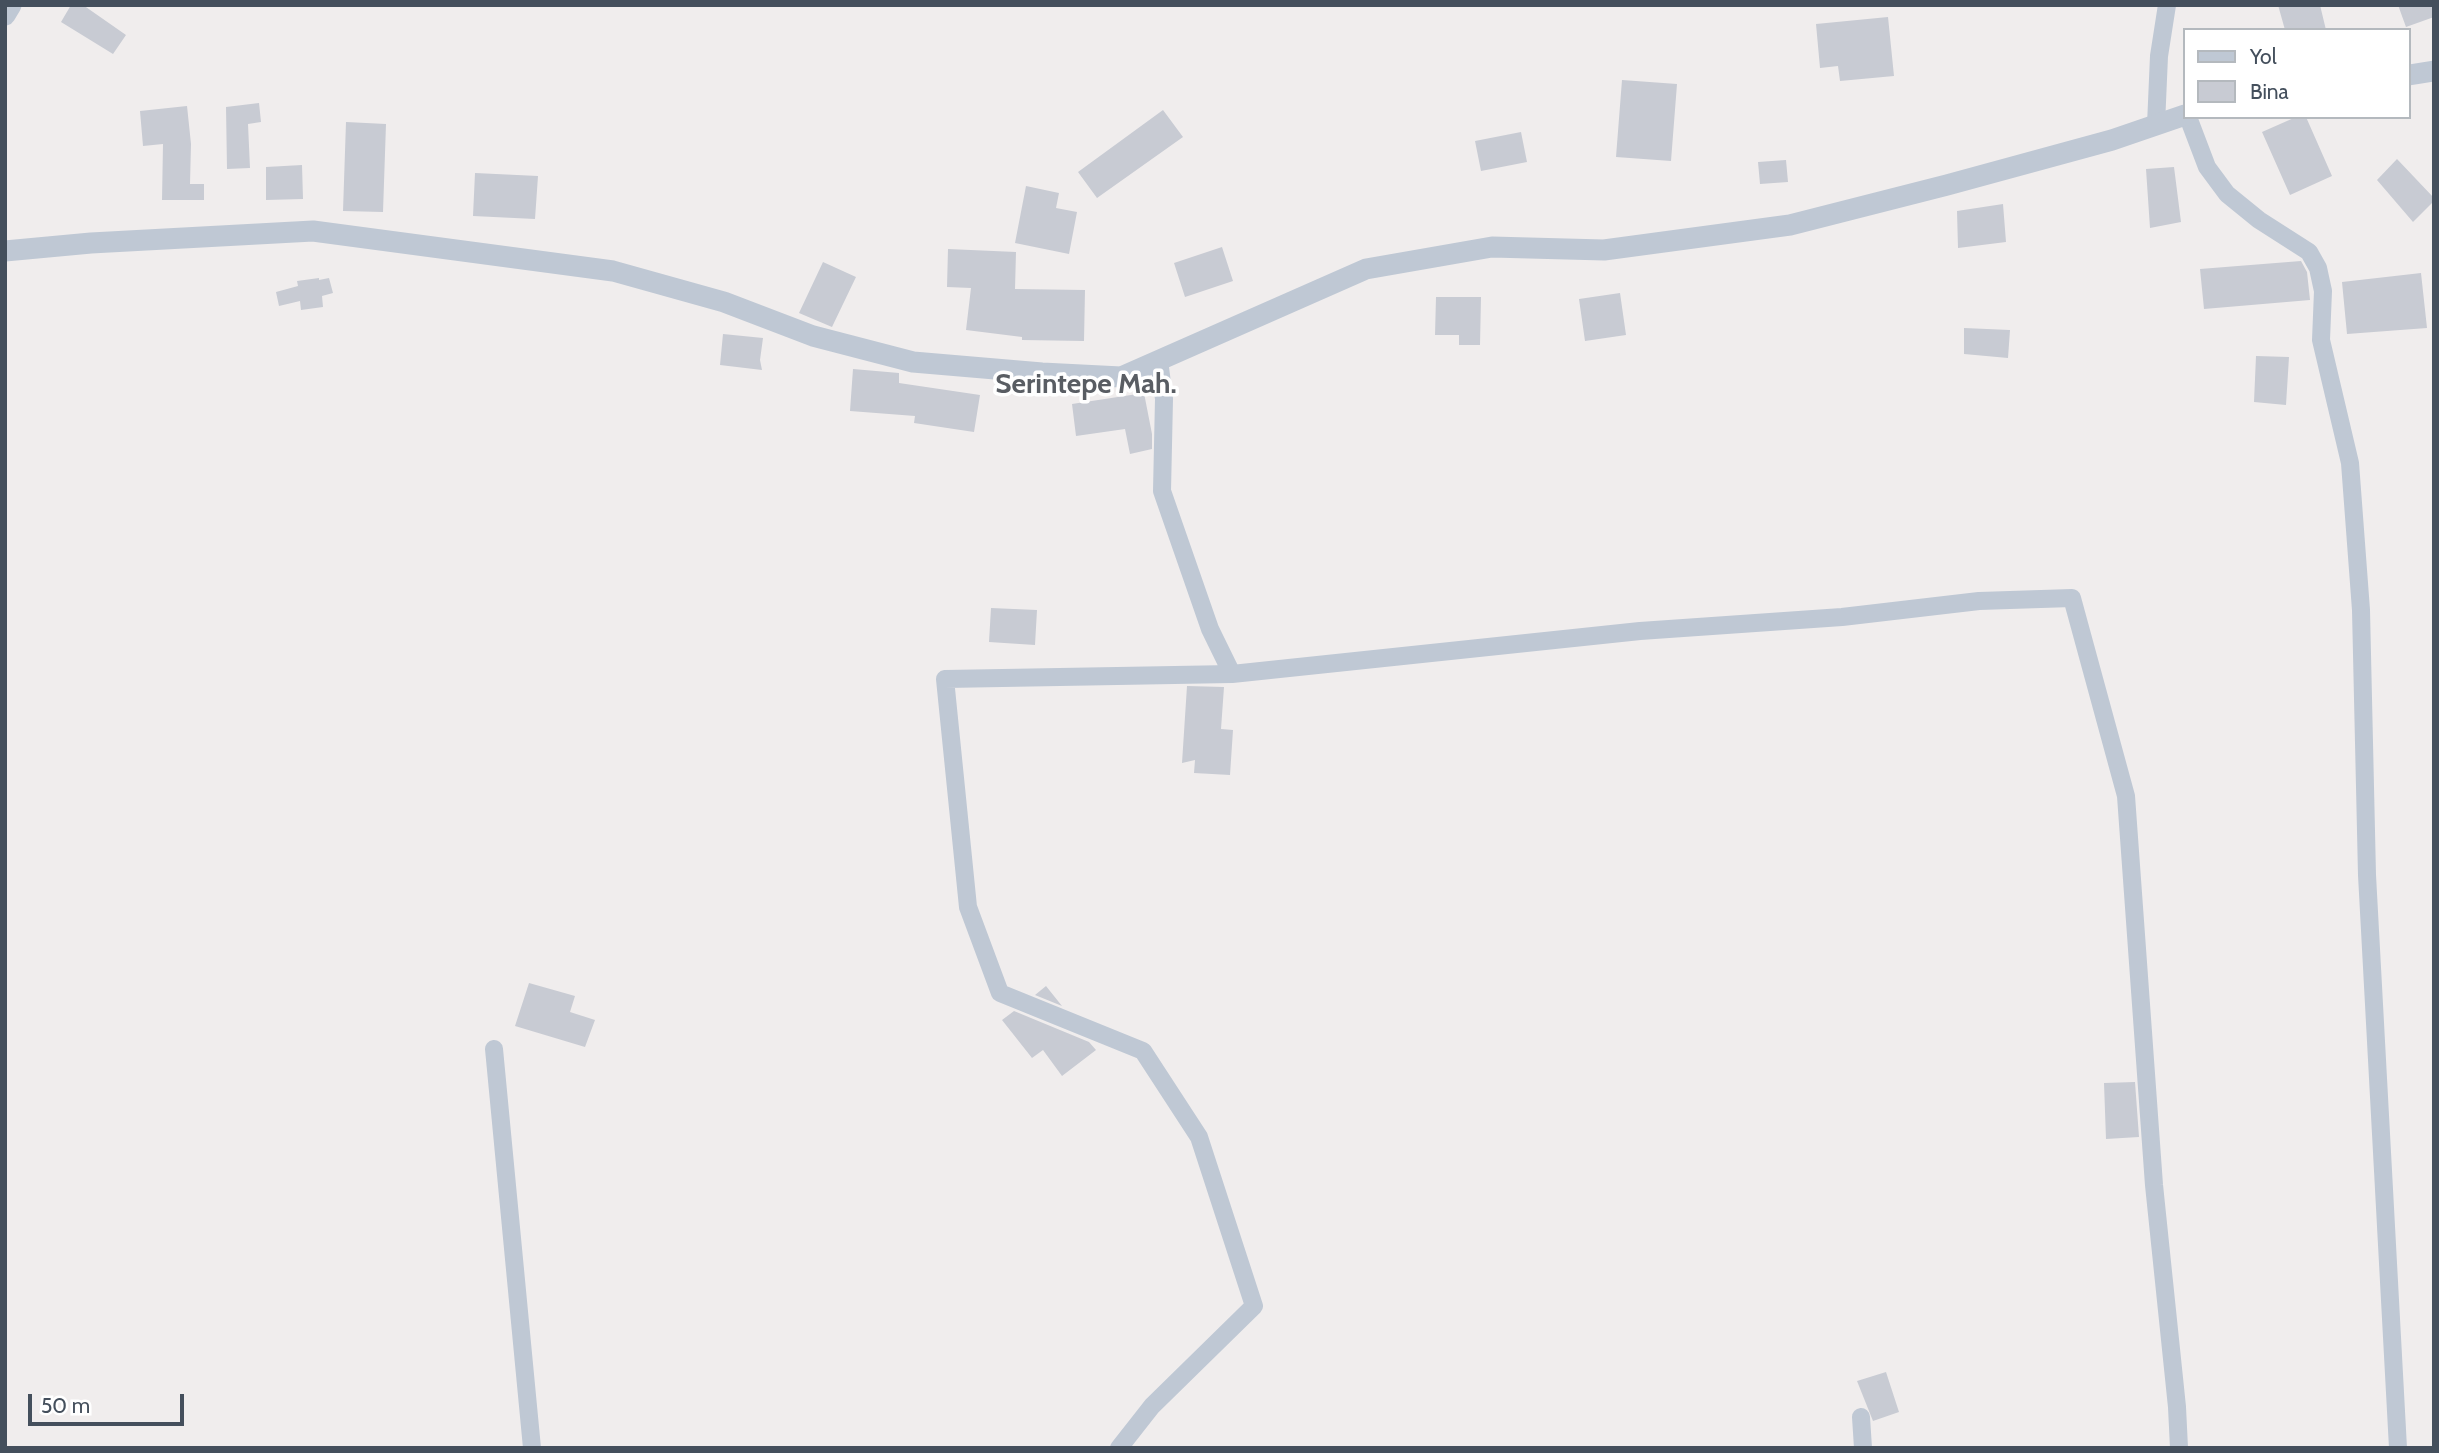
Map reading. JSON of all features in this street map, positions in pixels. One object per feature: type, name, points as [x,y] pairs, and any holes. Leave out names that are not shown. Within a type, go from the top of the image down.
[{"type":"street","points":[[5,15],[11,5]]},
{"type":"street","points":[[2156,125],[2159,56],[2167,5]]},
{"type":"street","points":[[2411,75],[2434,71]]},
{"type":"street","points":[[5,251],[91,243],[313,231],[612,271],[724,302],[813,336],[913,362],[1121,377],[1366,269],[1493,247],[1604,250],[1790,225],[1960,182],[2184,117]]},
{"type":"street","points":[[2187,119],[2207,167],[2227,194],[2259,220],[2309,252],[2318,268],[2323,291],[2321,340],[2350,463],[2361,610],[2367,875],[2398,1448]]},
{"type":"street","points":[[1159,360],[1164,399],[1162,491],[1210,629],[1232,674]]},
{"type":"street","points":[[1119,1448],[1153,1406],[1254,1306],[1199,1137],[1143,1051],[1000,993],[968,907],[945,679],[1232,674],[1640,631],[1842,617],[1979,601],[2071,598],[2126,796],[2154,1185],[2179,1448]]},
{"type":"street","points":[[494,1049],[532,1448]]},
{"type":"street","points":[[1861,1417],[1863,1448]]},
{"type":"building","points":[[71,5],[83,5],[126,35],[113,54],[61,22]]},
{"type":"building","points":[[2278,5],[2320,5],[2326,28],[2284,28]]},
{"type":"building","points":[[2398,5],[2434,5],[2434,17],[2406,27]]},
{"type":"building","points":[[1888,17],[1894,76],[1840,81],[1838,66],[1820,68],[1816,24]]},
{"type":"building","points":[[1622,80],[1677,84],[1671,161],[1616,157]]},
{"type":"building","points":[[259,103],[261,122],[248,124],[250,168],[227,169],[226,107]]},
{"type":"building","points":[[187,106],[191,144],[190,184],[204,184],[204,200],[162,200],[163,144],[143,146],[140,111]]},
{"type":"building","points":[[1163,110],[1183,137],[1097,198],[1078,172]]},
{"type":"building","points":[[2291,119],[2307,119],[2332,176],[2290,195],[2262,132]]},
{"type":"building","points":[[346,122],[386,124],[383,212],[343,211]]},
{"type":"building","points":[[1521,132],[1527,162],[1481,171],[1475,141]]},
{"type":"building","points":[[2397,159],[2434,198],[2413,222],[2377,180]]},
{"type":"building","points":[[1786,160],[1788,182],[1760,184],[1758,162]]},
{"type":"building","points":[[302,165],[303,199],[266,200],[266,167]]},
{"type":"building","points":[[2174,167],[2181,222],[2150,228],[2146,169]]},
{"type":"building","points":[[475,173],[538,176],[535,219],[473,216]]},
{"type":"building","points":[[1026,186],[1059,193],[1056,208],[1077,212],[1069,254],[1015,243]]},
{"type":"building","points":[[2003,204],[2006,242],[1958,248],[1957,211]]},
{"type":"building","points":[[1222,247],[1233,281],[1185,297],[1174,263]]},
{"type":"building","points":[[948,249],[1016,252],[1015,289],[1085,290],[1084,341],[1022,340],[1022,337],[966,330],[971,288],[947,287]]},
{"type":"building","points":[[2301,261],[2307,272],[2310,300],[2204,309],[2200,269]]},
{"type":"building","points":[[823,262],[856,277],[832,327],[799,313]]},
{"type":"building","points":[[2421,273],[2427,328],[2347,334],[2342,282]]},
{"type":"building","points":[[329,278],[333,293],[322,296],[323,307],[301,310],[300,301],[279,306],[276,292],[298,286],[297,281]]},
{"type":"building","points":[[1620,293],[1626,335],[1585,341],[1579,299]]},
{"type":"building","points":[[1436,297],[1481,297],[1480,345],[1459,345],[1459,335],[1435,335]]},
{"type":"building","points":[[1964,328],[2010,330],[2008,358],[1964,354]]},
{"type":"building","points":[[723,334],[763,338],[760,360],[762,370],[720,365]]},
{"type":"building","points":[[2256,356],[2289,357],[2286,405],[2254,402]]},
{"type":"building","points":[[853,369],[899,373],[899,383],[980,395],[974,432],[914,423],[915,416],[850,411]]},
{"type":"building","points":[[1144,393],[1152,434],[1152,449],[1130,454],[1125,429],[1076,436],[1072,404]]},
{"type":"building","points":[[991,608],[1037,610],[1035,645],[989,642]]},
{"type":"building","points":[[1187,686],[1224,687],[1221,729],[1233,730],[1230,775],[1194,773],[1195,760],[1182,763]]},
{"type":"building","points":[[529,983],[575,996],[570,1012],[595,1020],[585,1047],[515,1026]]},
{"type":"building","points":[[1046,986],[1062,1006],[1035,995]]},
{"type":"building","points":[[1014,1011],[1089,1042],[1096,1050],[1062,1076],[1043,1050],[1032,1058],[1002,1020]]},
{"type":"building","points":[[2135,1082],[2139,1137],[2106,1139],[2104,1083]]},
{"type":"building","points":[[1886,1372],[1899,1412],[1873,1421],[1857,1381]]},
{"type":"district","name":"Serintepe Mah.","points":[[1086,385]]}]
